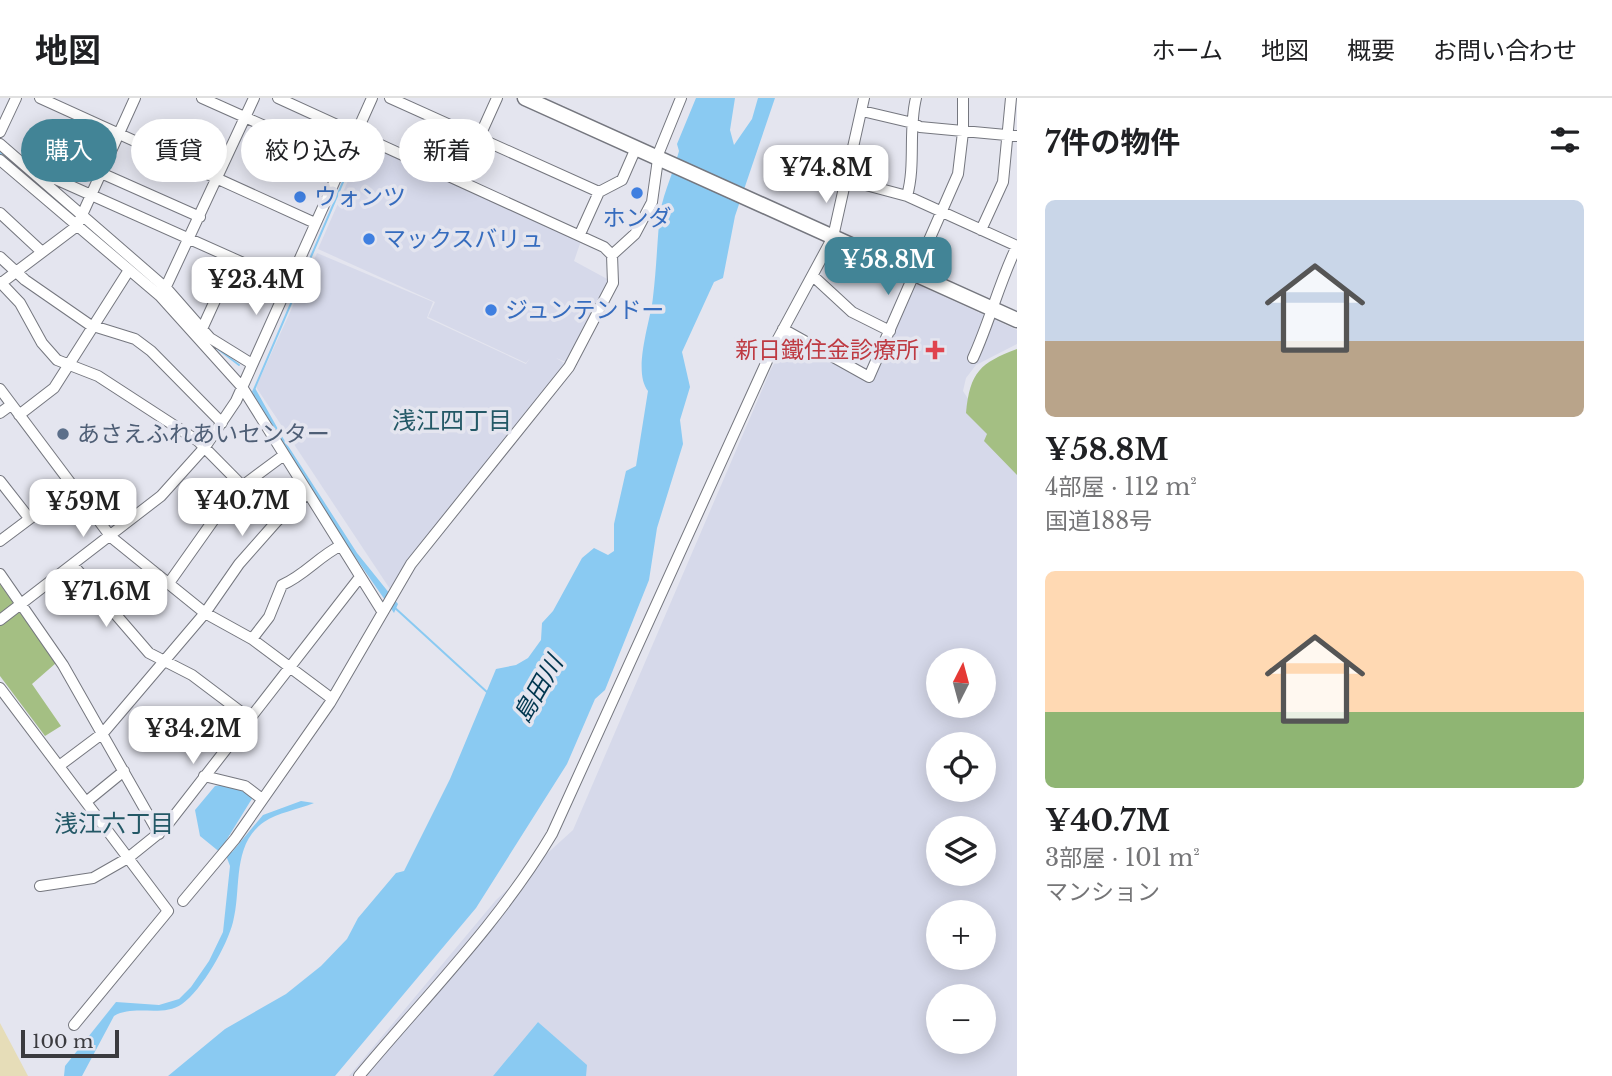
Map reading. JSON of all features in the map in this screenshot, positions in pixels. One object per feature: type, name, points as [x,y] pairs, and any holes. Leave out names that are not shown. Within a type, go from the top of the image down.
[{"type":"highway","points":[[525,98],[546,101],[992,306],[1017,320]]},
{"type":"highway","points":[[546,101],[636,148],[662,156]]},
{"type":"highway","points":[[992,306],[1017,313]]},
{"type":"street","points":[[0,132],[16,98]]},
{"type":"street","points":[[40,98],[131,139]]},
{"type":"street","points":[[117,138],[135,98]]},
{"type":"street","points":[[202,98],[250,119]]},
{"type":"street","points":[[227,156],[254,98]]},
{"type":"street","points":[[278,98],[325,119]]},
{"type":"street","points":[[362,119],[372,98]]},
{"type":"street","points":[[390,98],[437,119]]},
{"type":"street","points":[[487,119],[497,98]]},
{"type":"street","points":[[359,1076],[508,901],[552,834],[783,329],[813,276],[847,180],[864,98]]},
{"type":"street","points":[[907,196],[914,157],[913,122],[916,98]]},
{"type":"street","points":[[783,329],[869,377],[958,174],[963,132],[963,98]]},
{"type":"street","points":[[981,230],[1003,182],[1012,136],[1011,98]]},
{"type":"street","points":[[612,255],[642,224],[655,190],[677,100]]},
{"type":"street","points":[[862,111],[913,122],[919,127],[1012,136]]},
{"type":"street","points":[[0,144],[21,162]]},
{"type":"street","points":[[495,145],[599,192]]},
{"type":"street","points":[[580,234],[599,192],[622,180],[636,148]]},
{"type":"street","points":[[0,160],[79,221],[163,293],[210,338],[252,364]]},
{"type":"street","points":[[117,180],[200,217]]},
{"type":"street","points":[[847,180],[907,196],[1017,246],[998,285],[972,358]]},
{"type":"street","points":[[41,182],[129,270],[163,293],[242,387],[340,546],[383,609]]},
{"type":"street","points":[[62,182],[288,283]]},
{"type":"street","points":[[97,182],[79,221],[42,253],[0,283],[28,314],[49,352],[69,366],[98,376],[205,447],[277,521]]},
{"type":"street","points":[[163,293],[215,182]]},
{"type":"street","points":[[226,182],[315,223]]},
{"type":"street","points":[[0,620],[161,496],[205,447],[242,387],[334,182]]},
{"type":"street","points":[[183,901],[228,848],[331,698],[380,622],[383,609],[411,564],[569,367],[613,283],[612,255],[604,247],[464,182]]},
{"type":"street","points":[[0,213],[42,253]]},
{"type":"street","points":[[0,257],[94,326],[135,340],[152,351],[222,423]]},
{"type":"street","points":[[202,329],[234,259]]},
{"type":"street","points":[[19,415],[46,396],[69,366],[129,270]]},
{"type":"street","points":[[813,276],[845,307],[890,331]]},
{"type":"street","points":[[0,389],[111,537],[205,613],[252,639],[331,698]]},
{"type":"street","points":[[0,413],[11,405]]},
{"type":"street","points":[[169,583],[215,518],[241,487],[284,455]]},
{"type":"street","points":[[0,481],[29,518]]},
{"type":"street","points":[[0,541],[72,487]]},
{"type":"street","points":[[59,766],[103,733],[205,613],[239,564],[277,521],[308,493]]},
{"type":"street","points":[[252,639],[269,617],[282,585],[301,576],[321,555],[340,546]]},
{"type":"street","points":[[73,565],[137,642],[165,662],[192,675],[249,718]]},
{"type":"street","points":[[0,574],[22,604],[103,733],[159,834]]},
{"type":"street","points":[[40,886],[93,878],[128,858],[159,834],[360,577]]},
{"type":"street","points":[[0,688],[168,911],[74,1025]]},
{"type":"street","points":[[86,802],[124,771]]},
{"type":"street","points":[[204,776],[245,786],[262,799]]},
{"type":"shaded area","points":[[385,151],[399,157],[399,182],[455,182],[582,238],[574,261],[609,280],[566,362],[556,358],[566,364],[409,561],[390,589],[256,387],[317,253],[433,302],[427,318],[526,364],[530,358],[526,363],[428,317],[435,302],[318,249],[347,182],[385,182]]},
{"type":"shaded area","points":[[912,282],[1017,330],[1017,344],[976,365],[966,378],[963,391],[1003,453],[1017,466],[1017,1076],[586,1076],[586,1065],[538,1022],[493,1076],[349,1076],[496,900],[573,830],[771,369],[787,342],[869,377]]},
{"type":"green space","points":[[1017,349],[1017,475],[984,441],[987,434],[966,413],[970,388],[979,371],[994,359]]},
{"type":"green space","points":[[0,584],[56,663],[32,684],[61,726],[45,736],[0,676]]},
{"type":"sand","points":[[0,1023],[28,1076],[0,1076]]},
{"type":"water","name":"島田川","points":[[696,98],[735,98],[730,130],[734,145],[752,119],[758,98],[775,98],[735,216],[723,278],[714,282],[682,352],[690,387],[680,420],[683,444],[657,528],[649,580],[605,690],[595,699],[567,764],[476,908],[335,1076],[168,1076],[225,1029],[286,994],[321,966],[347,939],[358,918],[396,873],[404,871],[450,779],[496,669],[516,665],[528,658],[541,640],[542,623],[553,611],[582,558],[594,548],[608,555],[614,551],[614,524],[626,471],[636,466],[648,391],[644,382],[642,359],[653,297],[660,214],[679,151],[677,144]]},
{"type":"water","points":[[255,388],[283,438],[357,553],[398,604],[394,613],[337,531],[253,394]]},
{"type":"water","points":[[215,786],[242,790],[253,797],[224,844],[232,852],[263,815],[301,801],[314,803],[269,819],[246,843],[230,932],[220,955],[198,989],[174,1008],[131,1011],[114,1016],[82,1076],[64,1076],[65,1066],[116,1002],[159,1005],[179,999],[209,961],[223,932],[230,866],[227,858],[200,836],[195,810]]},
{"type":"water","points":[[538,1022],[587,1065],[586,1076],[493,1076]]},
{"type":"waterway","points":[[0,153],[73,215]]},
{"type":"waterway","points":[[253,392],[343,182]]},
{"type":"waterway","points":[[86,226],[139,271]]},
{"type":"waterway","points":[[214,346],[239,365]]},
{"type":"waterway","points":[[394,607],[488,693]]},
{"type":"place","name":"ホンダ","points":[[637,193]]},
{"type":"place","name":"ウォンツ","points":[[300,197]]},
{"type":"place","name":"マックスバリュ","points":[[369,239]]},
{"type":"place","name":"ジュンテンドー","points":[[491,310]]},
{"type":"place","name":"新日鐵住金診療所","points":[[935,350]]},
{"type":"place","name":"あさえふれあいセンター","points":[[63,434]]},
{"type":"district","name":"浅江四丁目","points":[[452,420]]},
{"type":"district","name":"浅江六丁目","points":[[114,823]]}]
